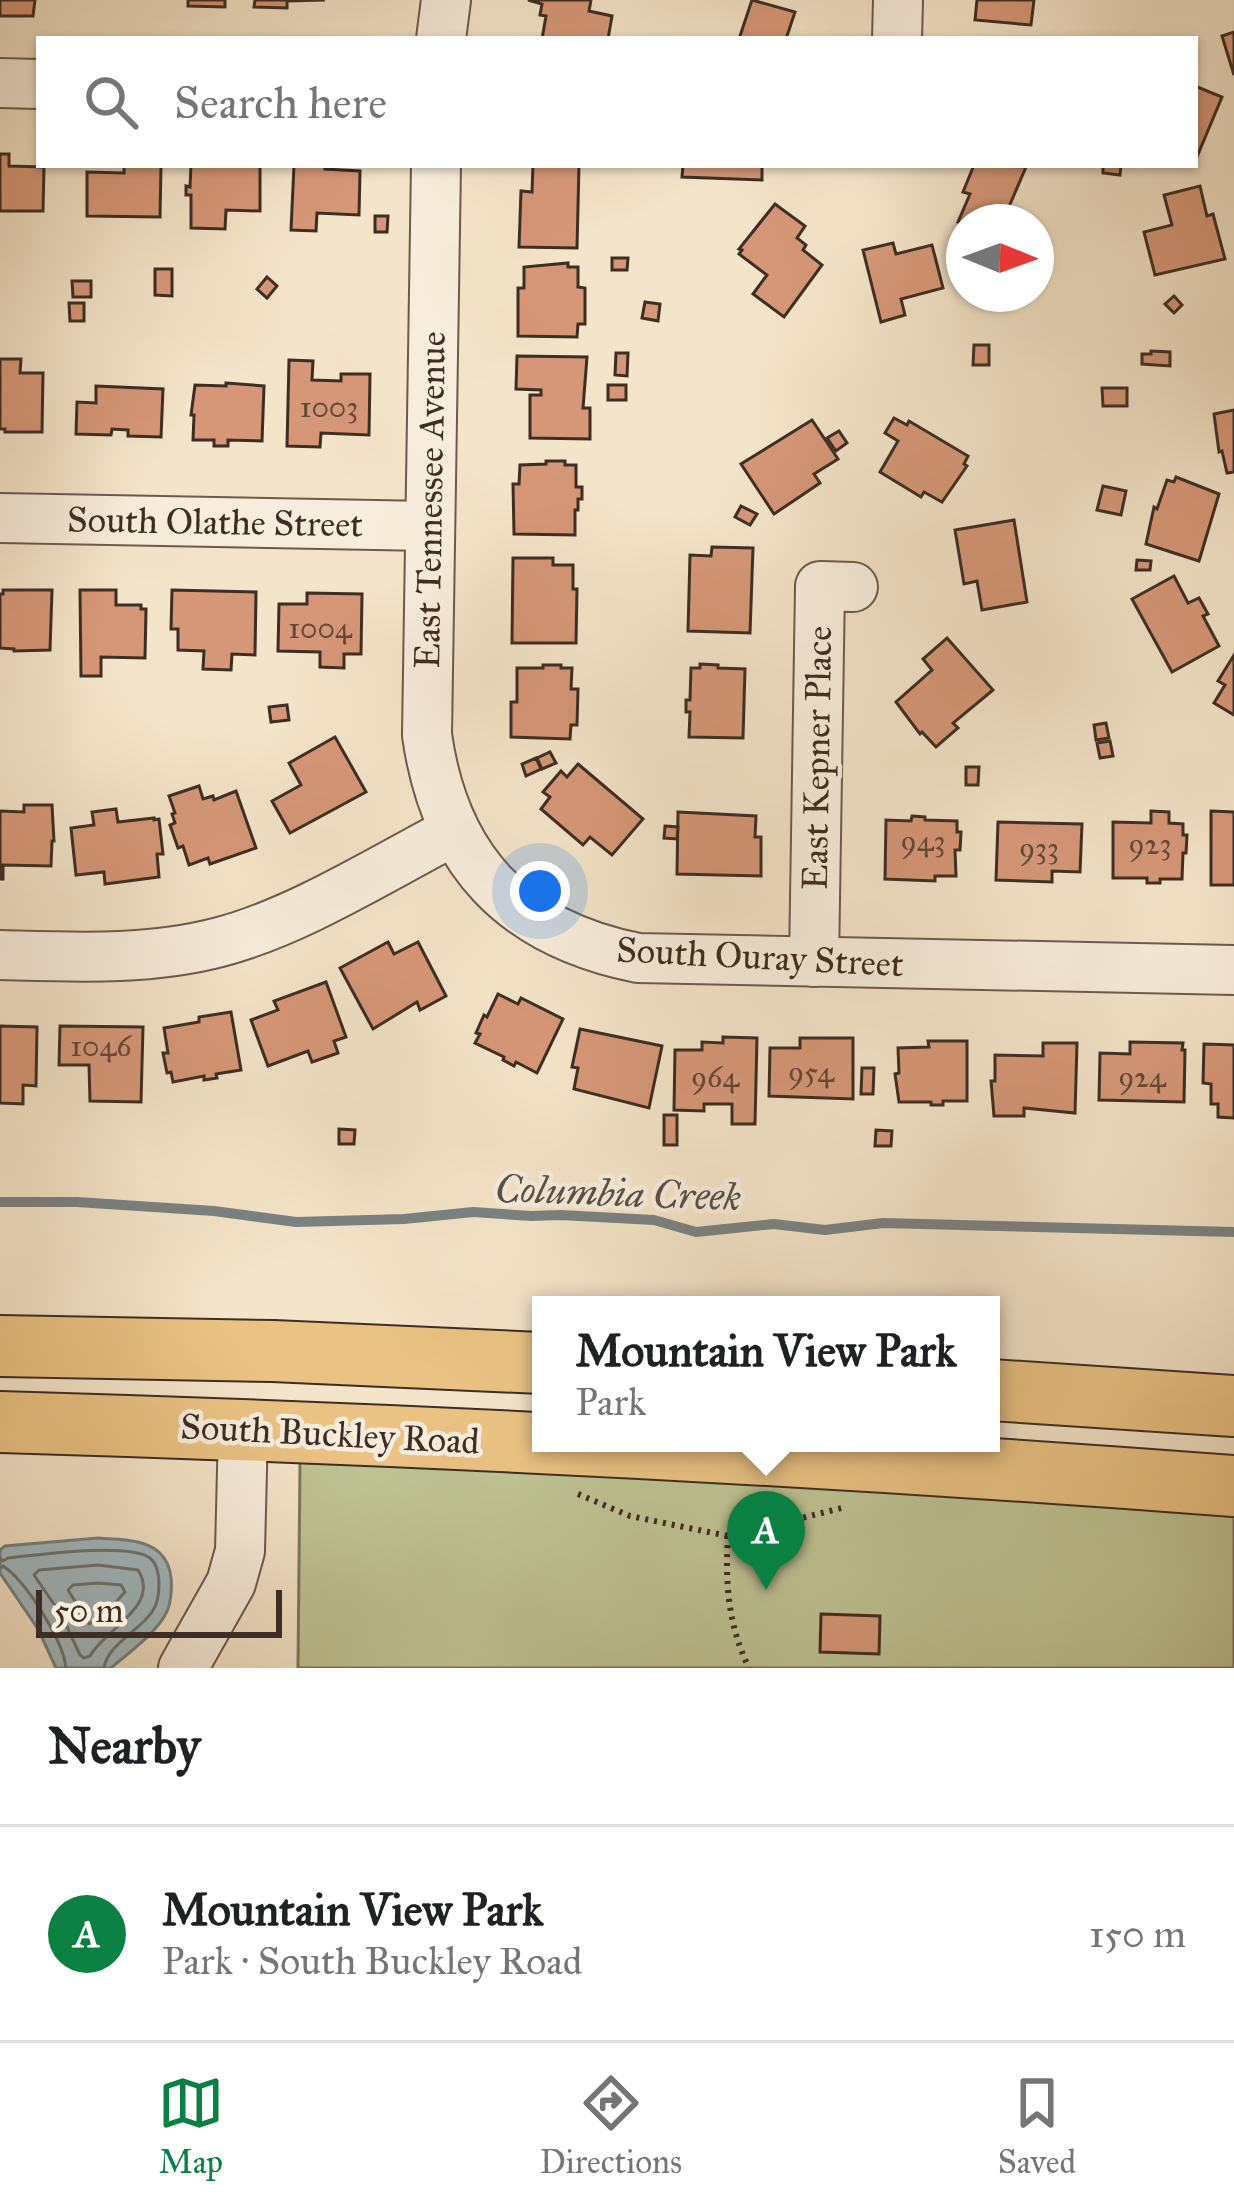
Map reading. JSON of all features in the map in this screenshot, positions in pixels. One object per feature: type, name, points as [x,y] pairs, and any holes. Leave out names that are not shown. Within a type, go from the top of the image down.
[{"type":"main road","points":[[0,1346],[532,1363]]},
{"type":"main road","points":[[1000,1391],[1234,1406]]},
{"type":"main road","name":"South Buckley Road","points":[[0,1421],[532,1443]]},
{"type":"main road","name":"South Buckley Road","points":[[704,1452],[1234,1486]]},
{"type":"street","points":[[440,36],[446,0]]},
{"type":"street","points":[[897,36],[898,0]]},
{"type":"street","points":[[0,83],[36,84]]},
{"type":"street","name":"East Tennessee Avenue","points":[[436,168],[427,735],[432,772],[454,831]]},
{"type":"street","name":"South Olathe Street","points":[[0,518],[429,526]]},
{"type":"street","name":"East Kepner Place","points":[[814,962],[820,586],[853,587]]},
{"type":"street","points":[[0,955],[153,955],[223,941],[289,916],[454,831]]},
{"type":"street","name":"South Ouray Street","points":[[454,831],[494,887],[532,919],[565,937],[638,958],[1234,970]]},
{"type":"street","points":[[183,1668],[231,1583],[240,1551],[243,1429]]},
{"type":"path","points":[[728,1536],[725,1577],[734,1638],[749,1668]]},
{"type":"green space","points":[[300,1461],[609,1467],[1234,1512],[1234,1668],[298,1668]]},
{"type":"water","points":[[98,1538],[155,1549],[168,1565],[169,1607],[155,1629],[111,1668],[56,1668],[38,1629],[0,1573],[0,1550]]},
{"type":"building","points":[[0,0],[35,0],[33,16],[0,16]]},
{"type":"building","points":[[188,0],[225,0],[225,7],[188,6]]},
{"type":"building","points":[[255,0],[325,0],[287,1],[287,8],[254,7]]},
{"type":"building","points":[[528,0],[591,0],[589,11],[612,16],[609,36],[543,36],[546,16],[540,15],[542,4]]},
{"type":"building","points":[[752,0],[795,12],[787,36],[740,36]]},
{"type":"building","points":[[977,0],[1034,0],[1031,25],[975,20]]},
{"type":"building","points":[[1234,32],[1234,75],[1222,36]]},
{"type":"building","points":[[1198,87],[1222,97],[1198,154]]},
{"type":"building","points":[[0,154],[9,154],[9,166],[44,168],[43,211],[0,211]]},
{"type":"building","points":[[124,168],[161,168],[160,217],[87,216],[87,172],[124,173]]},
{"type":"building","points":[[191,168],[260,168],[260,211],[226,210],[225,229],[191,228],[191,195],[186,195],[186,186],[190,187]]},
{"type":"building","points":[[294,168],[360,171],[359,215],[317,213],[316,231],[291,230]]},
{"type":"building","points":[[533,168],[579,168],[577,248],[519,247],[521,191],[532,192]]},
{"type":"building","points":[[683,168],[762,168],[762,180],[682,177]]},
{"type":"building","points":[[973,168],[1026,168],[1010,204],[966,204],[970,194],[963,192]]},
{"type":"building","points":[[1103,168],[1121,168],[1120,175],[1103,173]]},
{"type":"building","points":[[1200,186],[1225,259],[1155,275],[1144,232],[1172,225],[1164,195]]},
{"type":"building","points":[[775,204],[805,226],[797,238],[806,245],[803,250],[822,265],[784,317],[753,294],[767,275],[739,254]]},
{"type":"building","points":[[375,216],[388,216],[387,232],[375,232]]},
{"type":"building","points":[[893,243],[896,254],[932,245],[943,288],[901,299],[905,315],[881,322],[863,250]]},
{"type":"building","points":[[612,258],[628,258],[627,270],[612,270]]},
{"type":"building","points":[[568,263],[568,267],[578,267],[578,287],[585,288],[585,324],[578,324],[577,337],[518,336],[518,288],[524,288],[524,267]]},
{"type":"building","points":[[155,269],[172,269],[172,296],[155,295]]},
{"type":"building","points":[[267,277],[277,286],[267,298],[257,289]]},
{"type":"building","points":[[72,281],[91,281],[91,297],[73,297]]},
{"type":"building","points":[[1174,296],[1182,305],[1174,313],[1165,304]]},
{"type":"building","points":[[645,302],[660,304],[658,321],[642,318]]},
{"type":"building","points":[[69,303],[84,303],[84,321],[70,321]]},
{"type":"building","points":[[974,345],[989,345],[989,365],[973,365]]},
{"type":"building","points":[[1170,352],[1170,366],[1142,364],[1142,354]]},
{"type":"building","points":[[616,353],[628,353],[627,376],[615,375]]},
{"type":"building","points":[[517,356],[587,357],[583,408],[590,408],[590,439],[530,438],[530,395],[541,395],[541,390],[516,389]]},
{"type":"building","points":[[0,359],[21,359],[20,373],[43,373],[42,432],[0,429]]},
{"type":"building","points":[[289,360],[313,361],[312,380],[341,381],[341,374],[370,374],[369,435],[321,433],[320,447],[287,446]]},
{"type":"building","points":[[195,385],[264,386],[262,441],[228,440],[228,446],[214,446],[214,440],[193,440]]},
{"type":"building","points":[[608,385],[626,385],[626,400],[608,400]]},
{"type":"building","points":[[96,386],[163,389],[161,437],[128,436],[128,430],[112,429],[111,435],[76,434],[77,402],[96,403]]},
{"type":"building","points":[[1102,388],[1127,388],[1127,406],[1103,406]]},
{"type":"building","points":[[1234,410],[1234,472],[1227,473],[1214,414]]},
{"type":"building","points":[[894,418],[907,425],[909,421],[968,456],[967,466],[942,502],[924,492],[921,497],[880,472],[898,441],[885,433]]},
{"type":"building","points":[[812,420],[838,459],[814,474],[820,483],[774,514],[741,464]]},
{"type":"building","points":[[839,431],[847,443],[836,451],[827,438]]},
{"type":"building","points":[[546,461],[576,465],[576,487],[582,487],[582,499],[575,510],[575,535],[514,534],[513,484],[519,484],[520,465]]},
{"type":"building","points":[[1176,477],[1219,494],[1199,561],[1146,544],[1154,507],[1157,509],[1167,480],[1174,482]]},
{"type":"building","points":[[1103,486],[1126,491],[1121,515],[1097,510]]},
{"type":"building","points":[[741,506],[757,514],[750,525],[735,517]]},
{"type":"building","points":[[1014,520],[1027,602],[982,610],[977,581],[964,584],[955,530]]},
{"type":"building","points":[[712,547],[753,548],[750,633],[688,631],[690,555],[711,556]]},
{"type":"building","points":[[513,558],[553,558],[553,565],[573,565],[576,643],[512,643]]},
{"type":"building","points":[[1137,560],[1151,561],[1150,570],[1136,570]]},
{"type":"building","points":[[1174,576],[1188,603],[1199,598],[1219,646],[1172,672],[1132,599]]},
{"type":"building","points":[[3,590],[52,590],[50,650],[0,648]]},
{"type":"building","points":[[80,590],[116,590],[116,605],[146,609],[145,658],[101,657],[101,676],[81,676]]},
{"type":"building","points":[[172,590],[256,592],[255,655],[232,654],[231,670],[203,669],[204,651],[178,650],[178,629],[171,629]]},
{"type":"building","points":[[307,593],[362,594],[361,654],[344,654],[344,668],[320,667],[320,652],[278,651],[279,604],[307,604]]},
{"type":"building","points":[[947,638],[993,690],[953,723],[958,728],[936,747],[896,702],[932,670],[923,659]]},
{"type":"building","points":[[1234,655],[1234,715],[1214,703],[1225,685],[1218,681]]},
{"type":"building","points":[[700,664],[745,669],[743,738],[689,737],[686,700],[690,700],[691,668],[700,668]]},
{"type":"building","points":[[517,668],[572,668],[571,689],[578,689],[577,725],[571,725],[570,739],[511,737]]},
{"type":"building","points":[[287,705],[289,720],[271,722],[269,707]]},
{"type":"building","points":[[1106,723],[1109,738],[1096,740],[1094,725]]},
{"type":"building","points":[[335,737],[366,792],[290,833],[272,801],[301,785],[289,763]]},
{"type":"building","points":[[1110,741],[1113,756],[1100,758],[1097,743]]},
{"type":"building","points":[[550,752],[556,763],[542,769],[537,758]]},
{"type":"building","points":[[536,758],[541,769],[526,776],[522,764]]},
{"type":"building","points":[[578,764],[643,819],[612,855],[590,837],[583,845],[541,809],[550,797],[543,792],[561,771],[567,777]]},
{"type":"building","points":[[966,767],[979,767],[978,785],[966,785]]},
{"type":"building","points":[[199,786],[203,799],[236,791],[256,848],[210,864],[208,858],[189,865],[170,825],[175,823],[175,813],[169,796]]},
{"type":"building","points":[[24,805],[52,805],[51,866],[3,865],[0,879],[0,811],[24,812]]},
{"type":"building","points":[[116,809],[118,822],[159,819],[163,854],[157,854],[159,877],[105,884],[104,872],[76,875],[71,828],[94,825],[92,812]]},
{"type":"building","points":[[1151,811],[1169,812],[1169,823],[1183,824],[1183,835],[1187,835],[1182,879],[1147,883],[1147,878],[1113,878],[1113,822],[1151,823]]},
{"type":"building","points":[[1211,811],[1234,812],[1234,885],[1211,885]]},
{"type":"building","points":[[678,812],[756,816],[761,876],[677,874]]},
{"type":"building","points":[[912,816],[957,821],[957,832],[961,832],[960,850],[955,850],[956,876],[935,876],[935,881],[885,879],[886,820],[911,821]]},
{"type":"building","points":[[998,822],[1082,824],[1080,872],[1052,871],[1052,882],[996,880]]},
{"type":"building","points":[[665,826],[678,827],[677,839],[664,838]]},
{"type":"building","points":[[388,942],[394,954],[418,942],[446,996],[420,1010],[417,1002],[373,1029],[340,968]]},
{"type":"building","points":[[326,982],[346,1037],[334,1041],[338,1053],[312,1062],[308,1051],[268,1066],[251,1020],[278,1010],[274,1001]]},
{"type":"building","points":[[498,994],[518,1004],[521,998],[563,1019],[537,1073],[516,1062],[514,1066],[475,1043],[484,1015],[487,1017]]},
{"type":"building","points":[[231,1012],[241,1070],[216,1074],[217,1078],[173,1082],[163,1053],[168,1053],[164,1028]]},
{"type":"building","points":[[0,1026],[37,1027],[36,1086],[23,1085],[23,1104],[0,1103]]},
{"type":"building","points":[[60,1026],[143,1027],[141,1102],[90,1101],[89,1065],[59,1065]]},
{"type":"building","points":[[580,1029],[662,1046],[649,1108],[574,1089],[578,1068],[572,1067]]},
{"type":"building","points":[[723,1037],[757,1038],[755,1124],[732,1124],[732,1104],[704,1104],[704,1111],[674,1110],[675,1050],[702,1050],[702,1042],[723,1043]]},
{"type":"building","points":[[800,1038],[853,1038],[853,1099],[769,1096],[770,1048],[800,1048]]},
{"type":"building","points":[[928,1041],[967,1041],[967,1101],[943,1101],[943,1105],[899,1102],[898,1048],[929,1047]]},
{"type":"building","points":[[1130,1042],[1183,1043],[1184,1102],[1099,1100],[1100,1053],[1130,1054]]},
{"type":"building","points":[[1043,1043],[1077,1043],[1075,1113],[1024,1108],[1024,1116],[994,1116],[995,1055],[1043,1056]]},
{"type":"building","points":[[1204,1044],[1234,1045],[1234,1118],[1218,1117],[1218,1104],[1211,1104],[1211,1084],[1203,1083]]},
{"type":"building","points":[[862,1068],[874,1068],[873,1094],[861,1094]]},
{"type":"building","points":[[664,1115],[677,1115],[677,1145],[664,1145]]},
{"type":"building","points":[[339,1129],[355,1130],[354,1144],[339,1144]]},
{"type":"building","points":[[876,1130],[892,1131],[891,1146],[875,1146]]},
{"type":"building","points":[[821,1614],[880,1616],[879,1654],[820,1652]]},
{"type":"waterway","name":"Columbia Creek","points":[[0,1202],[214,1211],[296,1222],[473,1212],[560,1215],[654,1220],[696,1232],[774,1224],[825,1230],[883,1223],[1234,1232]]},
{"type":"place","name":"Mountain View Park","points":[[766,1590]]}]
